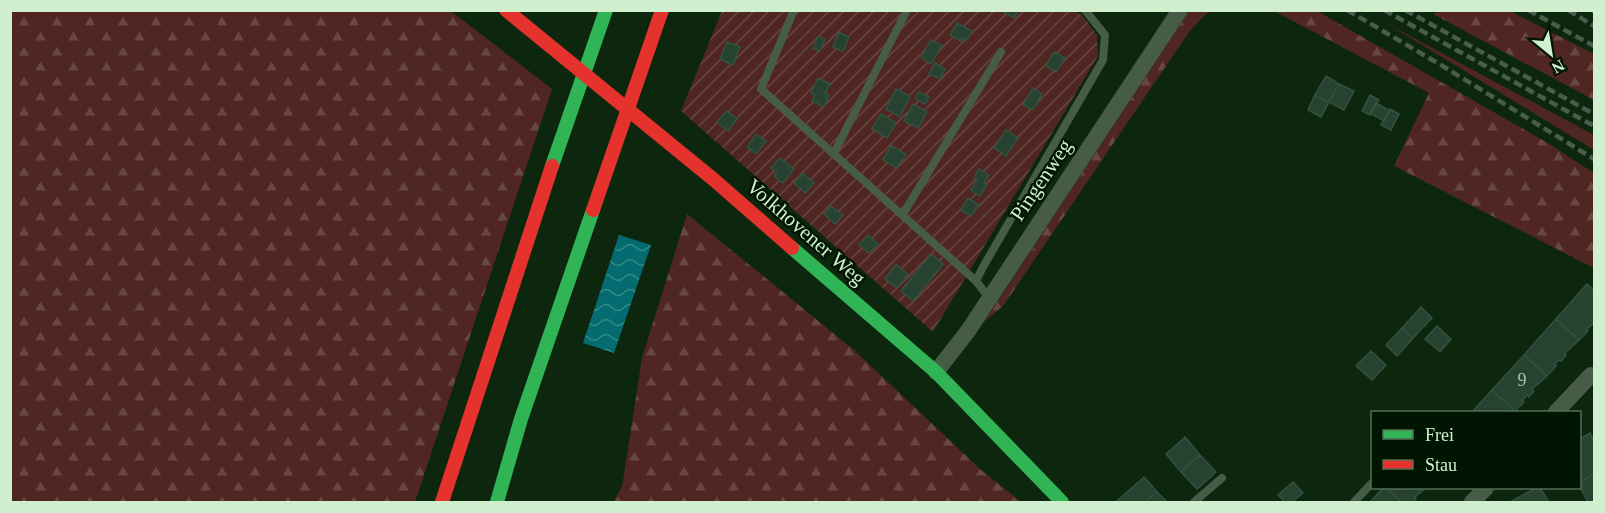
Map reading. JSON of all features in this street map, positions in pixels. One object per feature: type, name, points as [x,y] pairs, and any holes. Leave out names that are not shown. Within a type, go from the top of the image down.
[{"type":"main road","name":"Volkhovener Weg","points":[[506,10],[713,179],[936,372],[1062,502]]},
{"type":"main road","points":[[442,502],[527,238],[606,10]]},
{"type":"main road","points":[[497,502],[525,408],[662,10]]},
{"type":"street","name":"Pingenweg","points":[[936,372],[968,331],[1180,10]]},
{"type":"street","points":[[1557,411],[1593,376]]},
{"type":"street","points":[[1472,502],[1485,489]]},
{"type":"lane","points":[[794,10],[761,89],[903,214],[976,281],[989,298]]},
{"type":"lane","points":[[834,153],[907,10]]},
{"type":"lane","points":[[976,281],[1103,60],[1106,35],[1085,10]]},
{"type":"lane","points":[[903,214],[1001,52]]},
{"type":"lane","points":[[1194,502],[1222,478]]},
{"type":"lane","points":[[1354,502],[1371,484]]},
{"type":"green space","points":[[10,11],[451,11],[552,89],[415,502],[11,502]]},
{"type":"green space","points":[[722,11],[1073,11],[1082,15],[1097,35],[1098,56],[933,332],[681,111]]},
{"type":"green space","points":[[1189,11],[1212,11],[1189,32],[1003,306],[984,322]]},
{"type":"green space","points":[[1274,11],[1317,11],[1546,142],[1594,173],[1594,268],[1394,166],[1429,93]]},
{"type":"green space","points":[[1440,11],[1510,11],[1594,54],[1594,100],[1433,14]]},
{"type":"green space","points":[[1386,23],[1594,135],[1594,150]]},
{"type":"green space","points":[[687,214],[854,350],[980,469],[1021,502],[613,502],[622,487],[642,358]]},
{"type":"water","points":[[619,235],[651,245],[614,353],[583,343]]},
{"type":"building","points":[[1000,10],[1018,10],[1014,18]]},
{"type":"building","points":[[957,23],[972,31],[967,40],[963,38],[961,41],[950,35]]},
{"type":"building","points":[[839,32],[849,37],[843,52],[833,47]]},
{"type":"building","points":[[818,36],[825,39],[820,51],[813,48]]},
{"type":"building","points":[[931,40],[942,45],[931,64],[921,58]]},
{"type":"building","points":[[727,42],[740,47],[733,65],[720,59]]},
{"type":"building","points":[[1054,52],[1065,58],[1056,72],[1046,66]]},
{"type":"building","points":[[935,63],[945,69],[940,79],[929,74]]},
{"type":"building","points":[[1326,76],[1339,84],[1329,102],[1315,95]]},
{"type":"building","points":[[818,78],[830,84],[825,93],[829,95],[824,107],[812,101],[815,95],[811,93]]},
{"type":"building","points":[[1339,84],[1354,91],[1344,110],[1329,102]]},
{"type":"building","points":[[1033,88],[1042,94],[1033,110],[1023,105]]},
{"type":"building","points":[[896,89],[910,96],[900,117],[886,109]]},
{"type":"building","points":[[919,92],[929,97],[925,104],[915,99]]},
{"type":"building","points":[[1315,95],[1329,102],[1321,117],[1308,110]]},
{"type":"building","points":[[1370,95],[1379,100],[1370,115],[1362,111]]},
{"type":"building","points":[[1376,103],[1390,111],[1384,121],[1370,113]]},
{"type":"building","points":[[913,104],[927,112],[918,128],[904,121]]},
{"type":"building","points":[[1390,109],[1399,114],[1391,130],[1381,125]]},
{"type":"building","points":[[727,111],[737,119],[728,131],[717,122]]},
{"type":"building","points":[[881,114],[896,123],[887,138],[872,129]]},
{"type":"building","points":[[1006,130],[1018,138],[1006,156],[994,148]]},
{"type":"building","points":[[756,134],[766,141],[756,154],[747,147]]},
{"type":"building","points":[[891,146],[906,154],[897,168],[883,160]]},
{"type":"building","points":[[780,158],[794,169],[783,183],[774,176],[777,173],[771,168]]},
{"type":"building","points":[[979,169],[989,175],[984,183],[987,185],[980,196],[971,190],[977,180],[974,178]]},
{"type":"building","points":[[803,173],[814,183],[805,193],[794,183]]},
{"type":"building","points":[[968,198],[979,205],[971,216],[961,210]]},
{"type":"building","points":[[831,206],[843,215],[835,224],[824,214]]},
{"type":"building","points":[[868,235],[878,244],[869,253],[859,245]]},
{"type":"building","points":[[931,254],[943,264],[913,301],[901,291]]},
{"type":"building","points":[[896,264],[908,274],[897,288],[885,279]]},
{"type":"building","points":[[1587,284],[1594,290],[1594,323],[1579,340],[1556,319]]},
{"type":"building","points":[[1421,307],[1432,318],[1413,338],[1402,328]]},
{"type":"building","points":[[1556,319],[1579,340],[1564,354],[1566,355],[1561,361],[1559,360],[1554,365],[1556,366],[1547,376],[1524,355]]},
{"type":"building","points":[[1437,326],[1451,339],[1440,352],[1425,339]]},
{"type":"building","points":[[1402,328],[1413,338],[1397,356],[1386,345]]},
{"type":"building","points":[[1371,351],[1386,365],[1372,380],[1356,366]]},
{"type":"building","points":[[1524,355],[1547,376],[1532,389],[1534,391],[1529,397],[1527,395],[1515,411],[1492,390]]},
{"type":"building","points":[[1492,390],[1515,411],[1473,411]]},
{"type":"building","points":[[1590,433],[1594,442],[1594,474],[1581,481],[1581,438]]},
{"type":"building","points":[[1185,437],[1200,455],[1181,472],[1166,454]]},
{"type":"building","points":[[1200,455],[1216,472],[1197,489],[1181,472]]},
{"type":"building","points":[[1594,474],[1594,502],[1588,502],[1581,489],[1581,481]]},
{"type":"building","points":[[1144,477],[1157,492],[1145,502],[1117,501]]},
{"type":"building","points":[[1293,482],[1303,493],[1292,502],[1285,502],[1278,495]]},
{"type":"building","points":[[1382,489],[1387,489],[1402,502],[1370,502]]},
{"type":"building","points":[[1387,489],[1425,489],[1415,497],[1413,502],[1402,502]]},
{"type":"building","points":[[1534,489],[1541,489],[1549,502],[1510,502]]},
{"type":"building","points":[[1157,492],[1167,502],[1145,502]]},
{"type":"railway","points":[[1347,10],[1594,159]]},
{"type":"railway","points":[[1384,10],[1594,126]]},
{"type":"railway","points":[[1405,10],[1594,114]]},
{"type":"railway","points":[[1528,10],[1594,46]]},
{"type":"railway","points":[[1568,10],[1594,26]]},
{"type":"traffic: fast","points":[[552,166],[606,10]]},
{"type":"traffic: fast","points":[[497,502],[521,419],[593,210]]},
{"type":"traffic: fast","points":[[792,248],[936,372],[1062,502]]},
{"type":"traffic: jam","points":[[506,10],[713,179],[792,248]]},
{"type":"traffic: jam","points":[[593,210],[662,10]]},
{"type":"traffic: jam","points":[[442,502],[552,166]]}]
